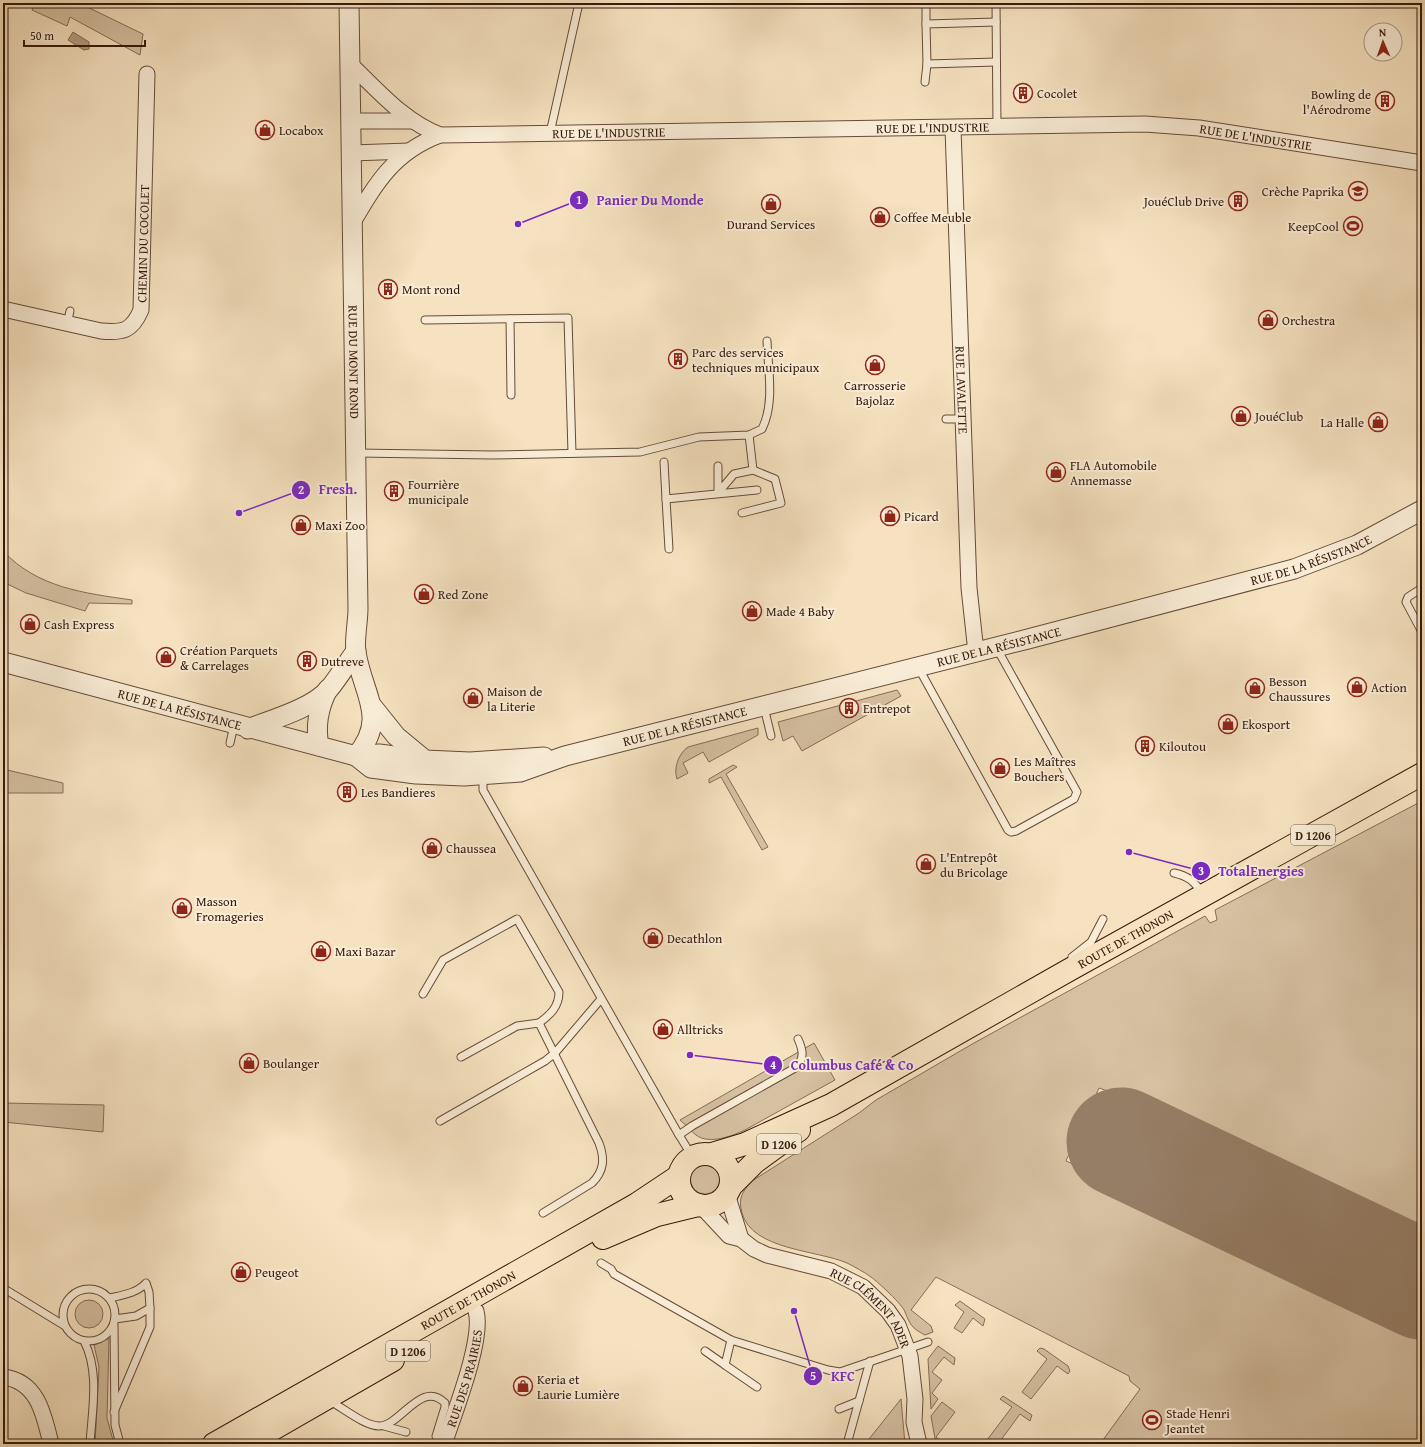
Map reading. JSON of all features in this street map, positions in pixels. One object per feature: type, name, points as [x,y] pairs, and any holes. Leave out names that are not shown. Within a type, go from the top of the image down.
[{"type":"main road","name":"ROUTE DE THONON","points":[[702,1155],[745,1144],[831,1105],[1203,895],[1422,774]]},
{"type":"main road","name":"ROUTE DE THONON","points":[[729,1190],[755,1162],[831,1105]]},
{"type":"main road","points":[[702,1155],[720,1157],[728,1166],[731,1174],[729,1190],[714,1205],[700,1205],[690,1201],[684,1195],[679,1185],[679,1176],[683,1165],[702,1155]]},
{"type":"main road","name":"ROUTE DE THONON","points":[[214,1444],[637,1204],[679,1176]]},
{"type":"main road","name":"ROUTE DE THONON","points":[[247,1444],[600,1240],[657,1215],[700,1205]]},
{"type":"street","name":"RUE DU MONT ROND","points":[[348,3],[358,609],[356,651],[372,706],[373,720],[365,746],[356,756]]},
{"type":"street","name":"RUE DE L'INDUSTRIE","points":[[349,68],[413,121],[440,135]]},
{"type":"street","name":"CHEMIN DU COCOLET","points":[[3,309],[68,318],[115,332],[128,329],[136,321],[141,310],[147,74]]},
{"type":"street","name":"RUE DE L'INDUSTRIE","points":[[350,121],[413,121]]},
{"type":"street","name":"RUE DE L'INDUSTRIE","points":[[352,224],[380,178],[393,163],[409,151],[440,135],[997,128],[1146,124],[1199,128],[1422,163]]},
{"type":"street","name":"RUE LAVALETTE","points":[[952,128],[969,588],[976,652]]},
{"type":"street","name":"RUE DE L'INDUSTRIE","points":[[351,153],[409,151]]},
{"type":"street","name":"RUE DE LA RÉSISTANCE","points":[[356,756],[371,768],[431,776],[484,776],[520,772],[565,756],[996,647],[1308,565],[1357,546],[1422,510]]},
{"type":"street","points":[[319,746],[317,721],[321,705],[328,690],[356,651]]},
{"type":"street","name":"RUE DE LA RÉSISTANCE","points":[[3,662],[241,727],[356,756],[379,754],[424,760],[470,762],[528,757],[565,756]]},
{"type":"street","points":[[241,727],[295,710],[316,699],[328,690]]},
{"type":"street","name":"RUE DU MONT ROND","points":[[372,706],[396,736],[424,760]]},
{"type":"street","points":[[729,1190],[741,1240]]},
{"type":"street","name":"RUE CLÉMENT ADER","points":[[700,1205],[726,1235],[741,1240],[754,1249],[767,1255],[831,1271],[863,1287],[888,1311],[898,1325],[907,1348],[913,1374],[914,1422],[919,1444]]},
{"type":"street","name":"RUE DES PRAIRIES","points":[[440,1440],[469,1369],[479,1322],[476,1311]]},
{"type":"street","points":[[3,1377],[18,1381],[34,1393],[43,1411],[51,1444]]},
{"type":"lane","points":[[550,133],[579,3]]},
{"type":"lane","points":[[996,3],[997,128]]},
{"type":"lane","points":[[925,82],[927,64],[926,8]]},
{"type":"lane","points":[[926,24],[996,22]]},
{"type":"lane","points":[[927,64],[996,62]]},
{"type":"lane","points":[[425,320],[568,318],[572,453]]},
{"type":"lane","points":[[510,319],[511,395]]},
{"type":"lane","points":[[355,453],[492,455],[640,452],[699,438],[749,435],[762,429],[768,415],[770,396],[767,341]]},
{"type":"lane","points":[[946,419],[963,419]]},
{"type":"lane","points":[[749,435],[752,470]]},
{"type":"lane","points":[[664,462],[669,549]]},
{"type":"lane","points":[[718,466],[718,493]]},
{"type":"lane","points":[[718,493],[734,474],[752,470],[775,479],[781,504],[742,513]]},
{"type":"lane","points":[[666,499],[757,490]]},
{"type":"lane","points":[[1422,588],[1408,597],[1406,602],[1422,632]]},
{"type":"lane","points":[[918,667],[1008,830],[1011,832],[1016,831],[1074,799],[1078,792],[996,647]]},
{"type":"lane","points":[[764,706],[771,736]]},
{"type":"lane","points":[[230,743],[241,727]]},
{"type":"lane","points":[[484,776],[483,790],[679,1135],[702,1155]]},
{"type":"lane","points":[[1174,873],[1192,880],[1203,895]]},
{"type":"lane","points":[[423,994],[443,960],[517,919],[559,992],[556,1006],[550,1014],[539,1023],[517,1026],[461,1057]]},
{"type":"lane","points":[[1021,997],[1092,942],[1103,920]]},
{"type":"lane","points":[[440,1121],[545,1061],[555,1053],[602,999]]},
{"type":"lane","points":[[539,1023],[599,1143],[603,1159],[598,1177],[592,1183],[543,1212]]},
{"type":"lane","points":[[679,1135],[692,1126],[795,1068],[801,1061],[803,1054],[798,1039]]},
{"type":"lane","points":[[601,1263],[610,1269],[614,1274],[731,1340],[835,1371],[846,1370],[928,1342]]},
{"type":"lane","points":[[110,1298],[130,1293],[142,1287],[146,1283],[149,1292],[150,1308],[148,1332],[114,1412]]},
{"type":"lane","points":[[3,1288],[65,1326],[74,1336],[84,1341],[97,1340],[104,1336],[114,1321],[136,1316],[150,1308]]},
{"type":"lane","points":[[65,1326],[63,1310],[73,1293],[84,1289],[93,1289],[104,1293],[110,1298],[115,1308],[114,1412],[116,1435],[120,1444]]},
{"type":"lane","points":[[725,1365],[731,1340]]},
{"type":"lane","points":[[84,1341],[91,1356],[93,1369],[90,1444]]},
{"type":"lane","points":[[705,1351],[757,1387]]},
{"type":"lane","points":[[847,1444],[870,1361]]},
{"type":"lane","points":[[384,1426],[419,1399],[433,1397],[441,1399],[445,1403],[440,1440]]},
{"type":"lane","points":[[326,1399],[370,1424],[406,1432]]},
{"type":"lane","points":[[839,1409],[859,1401]]},
{"type":"shaded area","points":[[34,3],[79,3],[143,34],[140,55],[70,17],[67,26],[32,10]]},
{"type":"shaded area","points":[[73,32],[89,42],[89,49],[84,50],[68,40]]},
{"type":"shaded area","points":[[3,551],[31,573],[47,581],[79,591],[132,600],[132,604],[89,603],[85,611],[26,593],[3,582]]},
{"type":"shaded area","points":[[897,690],[901,696],[802,751],[793,736],[783,741],[778,722]]},
{"type":"shaded area","points":[[758,728],[758,735],[709,762],[703,752],[683,763],[688,773],[677,779],[676,766],[682,753],[688,747]]},
{"type":"shaded area","points":[[733,765],[737,767],[726,774],[768,847],[762,850],[721,777],[709,783],[709,779]]},
{"type":"shaded area","points":[[3,769],[63,783],[63,793],[3,793]]},
{"type":"shaded area","points":[[1422,801],[1422,1233],[1205,1127],[1199,1133],[1174,1112],[1125,1088],[1121,1096],[1099,1088],[1066,1161],[1083,1168],[1080,1175],[1422,1338],[1422,1444],[1100,1444],[1140,1389],[1130,1381],[1129,1376],[936,1277],[911,1310],[931,1326],[933,1332],[925,1335],[912,1325],[903,1309],[895,1299],[865,1273],[847,1263],[772,1242],[758,1235],[748,1225],[742,1213],[740,1203],[743,1192],[752,1181],[859,1113],[876,1100],[974,1043],[1205,916],[1210,923],[1217,920],[1215,910]]},
{"type":"shaded area","points":[[814,1043],[835,1080],[745,1130],[727,1137],[714,1139],[701,1138],[680,1120]]},
{"type":"shaded area","points":[[3,1103],[104,1105],[103,1132],[3,1122]]},
{"type":"shaded area","points":[[705,1164],[711,1165],[719,1173],[719,1185],[711,1193],[705,1194],[699,1193],[691,1185],[690,1179],[691,1173],[699,1165]]},
{"type":"shaded area","points":[[89,1300],[99,1304],[103,1314],[99,1324],[89,1328],[79,1324],[75,1314],[79,1304]]},
{"type":"shaded area","points":[[960,1301],[985,1319],[983,1326],[973,1318],[962,1333],[954,1328],[964,1312],[955,1305]]},
{"type":"shaded area","points":[[109,1338],[107,1418],[114,1444],[95,1444],[99,1367],[94,1345]]},
{"type":"shaded area","points":[[938,1346],[955,1358],[954,1365],[944,1357],[932,1372],[942,1380],[932,1393],[938,1399],[931,1409],[928,1359]]},
{"type":"shaded area","points":[[1040,1348],[1044,1349],[1068,1366],[1070,1371],[1068,1374],[1057,1366],[1031,1399],[1022,1392],[1047,1359],[1037,1351]]},
{"type":"shaded area","points":[[1003,1396],[1032,1415],[1030,1421],[1020,1414],[998,1444],[984,1444],[1012,1407],[1000,1399]]},
{"type":"shaded area","points":[[901,1399],[905,1444],[865,1444]]},
{"type":"shaded area","points":[[942,1402],[955,1412],[936,1437],[945,1444],[936,1444],[931,1416]]},
{"type":"runway","points":[[1121,1142],[1422,1285]]},
{"type":"place","name":"Cocolet","points":[[1023,93]]},
{"type":"place","name":"Bowling de l'Aérodrome","points":[[1385,101]]},
{"type":"place","name":"Locabox","points":[[265,130]]},
{"type":"place","name":"Crèche Paprika","points":[[1358,191]]},
{"type":"place","name":"JouéClub Drive","points":[[1238,201]]},
{"type":"place","name":"Durand Services","points":[[771,204]]},
{"type":"place","name":"Coffee Meuble","points":[[880,217]]},
{"type":"place","name":"Panier Du Monde","points":[[518,224]]},
{"type":"place","name":"KeepCool","points":[[1353,226]]},
{"type":"place","name":"Mont rond","points":[[388,289]]},
{"type":"place","name":"Orchestra","points":[[1268,320]]},
{"type":"place","name":"Parc des services techniques municipaux","points":[[678,359]]},
{"type":"place","name":"Carrosserie Bajolaz","points":[[875,365]]},
{"type":"place","name":"JouéClub","points":[[1241,416]]},
{"type":"place","name":"La Halle","points":[[1378,422]]},
{"type":"place","name":"FLA Automobile Annemasse","points":[[1056,472]]},
{"type":"place","name":"Fourrière municipale","points":[[394,491]]},
{"type":"place","name":"Fresh.","points":[[239,513]]},
{"type":"place","name":"Picard","points":[[890,516]]},
{"type":"place","name":"Maxi Zoo","points":[[301,525]]},
{"type":"place","name":"Red Zone","points":[[424,594]]},
{"type":"place","name":"Made 4 Baby","points":[[752,611]]},
{"type":"place","name":"Cash Express","points":[[30,624]]},
{"type":"place","name":"Création Parquets & Carrelages","points":[[166,657]]},
{"type":"place","name":"Dutreve","points":[[307,661]]},
{"type":"place","name":"Action","points":[[1357,687]]},
{"type":"place","name":"Besson Chaussures","points":[[1255,688]]},
{"type":"place","name":"Maison de la Literie","points":[[473,698]]},
{"type":"place","name":"Entrepot","points":[[849,708]]},
{"type":"place","name":"Ekosport","points":[[1228,724]]},
{"type":"place","name":"Kiloutou","points":[[1145,746]]},
{"type":"place","name":"Les Maîtres Bouchers","points":[[1000,768]]},
{"type":"place","name":"Les Bandieres","points":[[347,792]]},
{"type":"place","name":"Chaussea","points":[[432,848]]},
{"type":"place","name":"TotalEnergies","points":[[1129,852]]},
{"type":"place","name":"L'Entrepôt du Bricolage","points":[[926,864]]},
{"type":"place","name":"Masson Fromageries","points":[[182,908]]},
{"type":"place","name":"Decathlon","points":[[653,938]]},
{"type":"place","name":"Maxi Bazar","points":[[321,951]]},
{"type":"place","name":"Alltricks","points":[[663,1029]]},
{"type":"place","name":"Columbus Café & Co","points":[[690,1055]]},
{"type":"place","name":"Boulanger","points":[[249,1063]]},
{"type":"place","name":"Peugeot","points":[[241,1272]]},
{"type":"place","name":"KFC","points":[[794,1311]]},
{"type":"place","name":"Keria et Laurie Lumière","points":[[523,1386]]},
{"type":"place","name":"Stade Henri Jeantet","points":[[1152,1420]]}]
